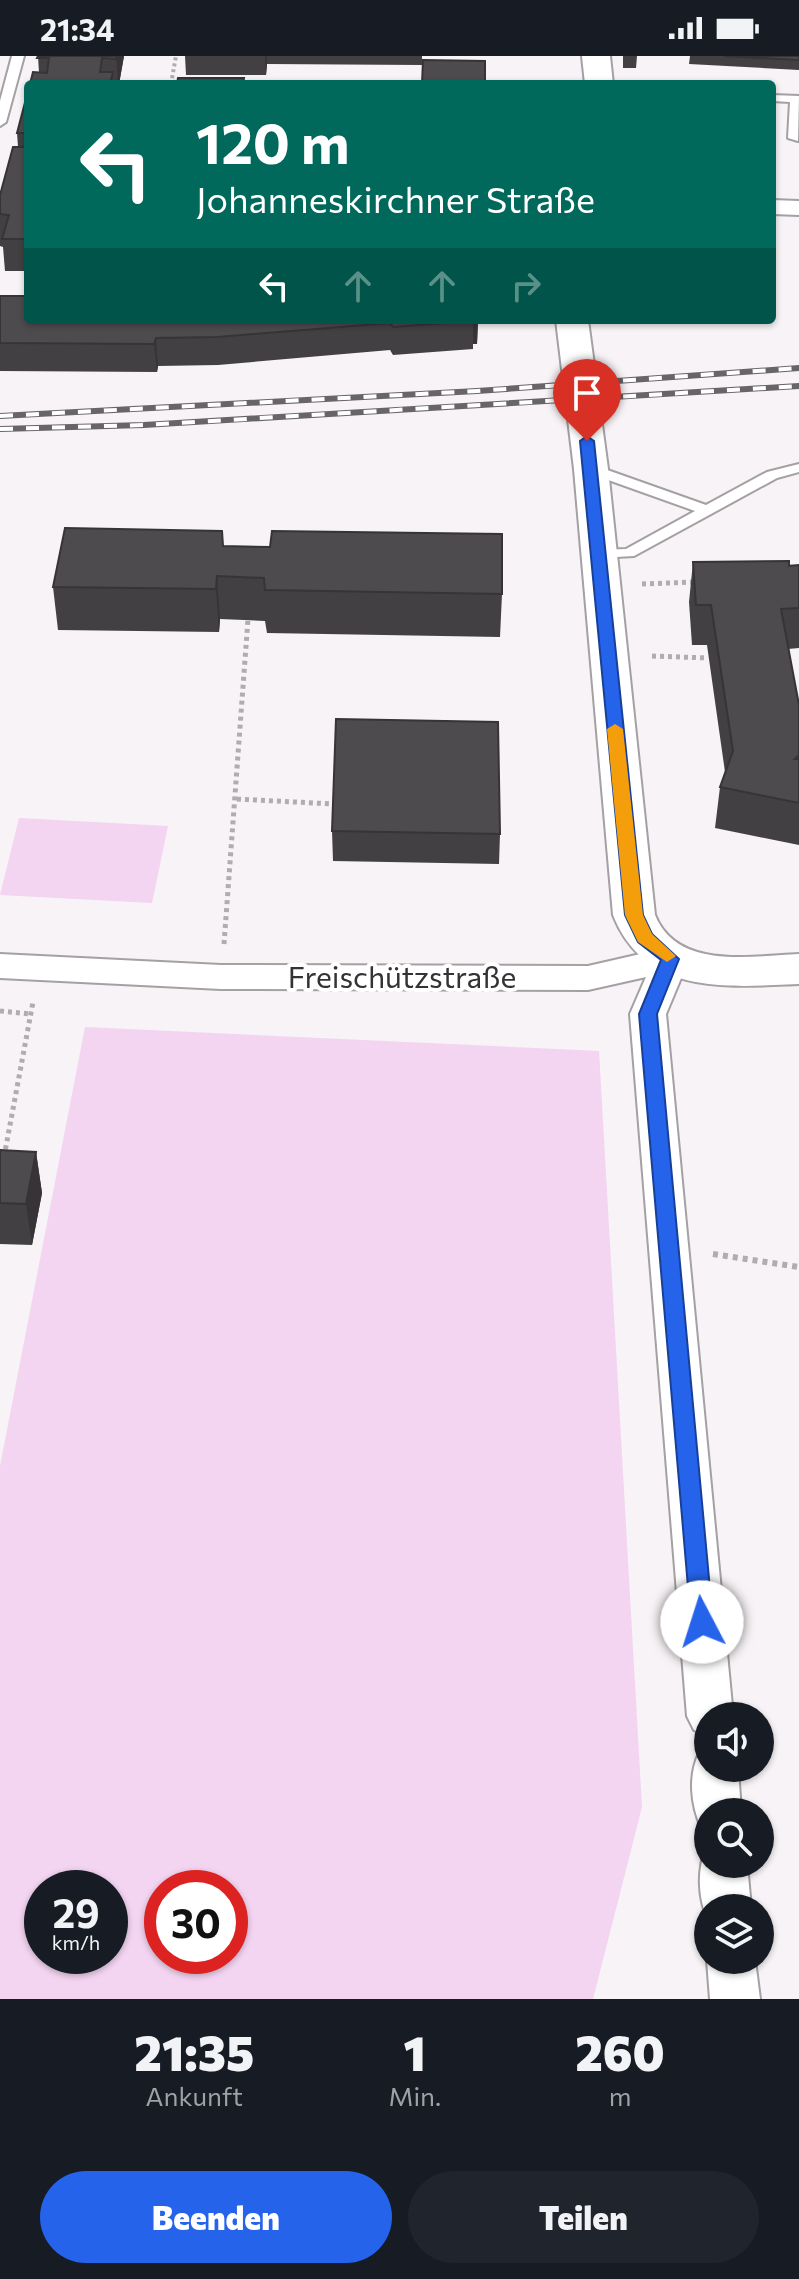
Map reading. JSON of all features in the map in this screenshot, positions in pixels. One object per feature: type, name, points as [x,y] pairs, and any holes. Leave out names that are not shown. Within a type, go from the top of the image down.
[{"type":"street","points":[[596,56],[599,80]]},
{"type":"street","points":[[776,207],[799,208]]},
{"type":"street","points":[[573,324],[591,469],[634,915],[644,938],[671,959],[648,1014],[709,1702]]},
{"type":"street","name":"Freischützstraße","points":[[0,966],[221,977],[588,978],[671,959],[692,968],[731,971],[799,969]]},
{"type":"street","points":[[732,1974],[735,1999]]},
{"type":"lane","points":[[0,122],[18,56]]},
{"type":"lane","points":[[776,98],[796,99],[794,138]]},
{"type":"lane","points":[[600,570],[772,475],[799,468]]},
{"type":"lane","points":[[591,469],[706,510]]},
{"type":"path","points":[[172,80],[176,56]]},
{"type":"path","points":[[600,570],[710,581]]},
{"type":"path","points":[[221,977],[237,799],[248,619]]},
{"type":"path","points":[[609,673],[651,671],[652,655],[708,658]]},
{"type":"path","points":[[237,799],[333,804]]},
{"type":"path","points":[[2,1168],[39,968]]},
{"type":"path","points":[[0,1011],[31,1014]]},
{"type":"path","points":[[669,1248],[799,1267]]},
{"type":"shaded area","points":[[19,818],[168,826],[152,903],[0,895]]},
{"type":"shaded area","points":[[85,1027],[599,1051],[642,1807],[593,1999],[0,1999],[0,1466]]},
{"type":"building","points":[[116,56],[116,59],[102,58],[100,72],[113,72],[111,80],[31,80],[33,72],[47,73],[49,58],[37,58]]},
{"type":"building","points":[[724,56],[799,56],[799,60]]},
{"type":"building","points":[[423,60],[485,61],[485,80],[422,80]]},
{"type":"building","points":[[178,78],[244,78],[244,80]]},
{"type":"building","points":[[24,106],[24,133],[17,133]]},
{"type":"building","points":[[13,147],[24,147],[24,239],[2,239],[9,215],[0,214],[0,195]]},
{"type":"building","points":[[0,296],[24,296],[24,324],[378,324],[217,337],[156,338],[154,344],[0,343]]},
{"type":"building","points":[[391,324],[434,324],[393,327]]},
{"type":"building","points":[[65,528],[222,531],[223,546],[270,547],[272,531],[502,534],[502,594],[265,590],[264,578],[217,576],[216,589],[53,587]]},
{"type":"building","points":[[789,561],[789,566],[799,565],[799,608],[781,609],[799,705],[799,755],[795,759],[799,759],[799,803],[720,787],[733,751],[711,605],[696,605],[693,562]]},
{"type":"building","points":[[336,719],[498,722],[500,834],[332,831]]},
{"type":"building","points":[[0,1150],[36,1152],[26,1204],[0,1203]]},
{"type":"railway","points":[[0,416],[477,391],[799,368]]},
{"type":"railway","points":[[0,429],[144,425],[799,386]]},
{"type":"slow traffic","points":[[615,729],[634,915],[644,938],[667,956]]},
{"type":"route","points":[[587,441],[634,915],[644,938],[671,959],[648,1014],[702,1622]]}]
